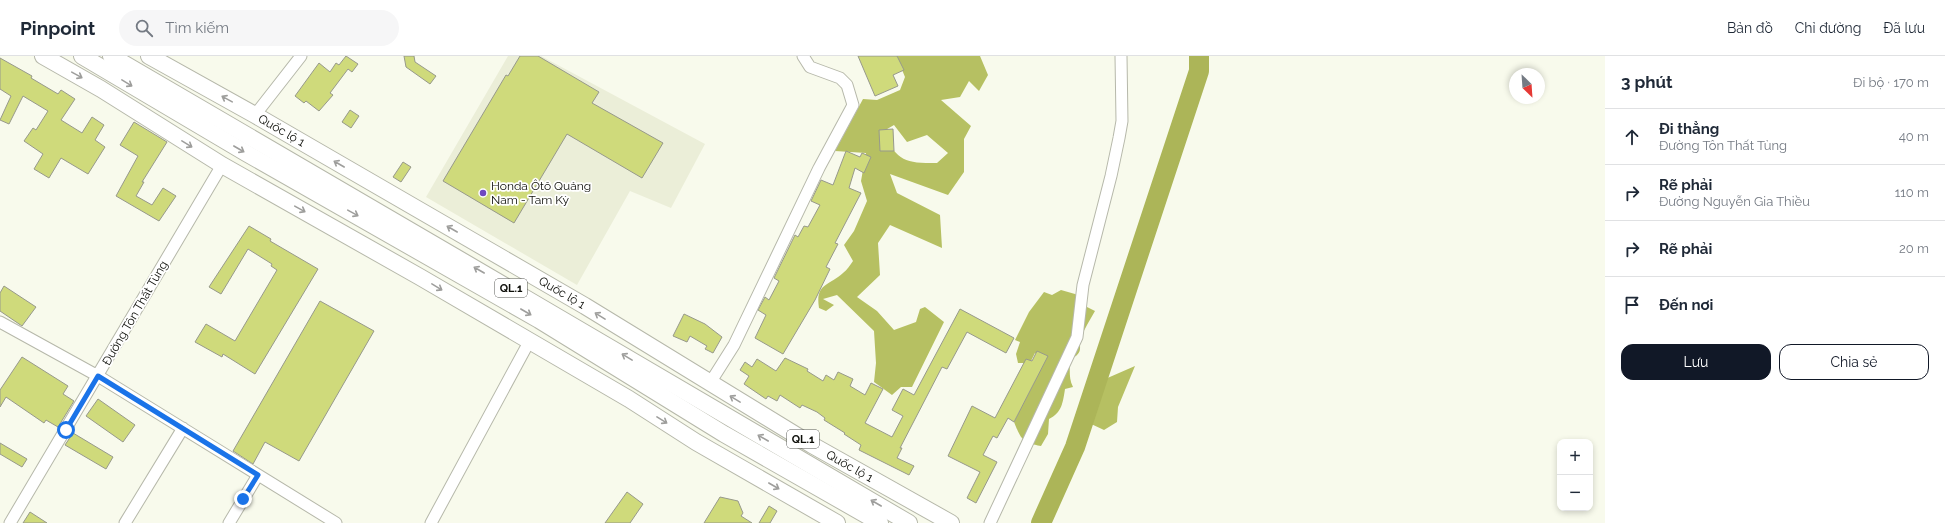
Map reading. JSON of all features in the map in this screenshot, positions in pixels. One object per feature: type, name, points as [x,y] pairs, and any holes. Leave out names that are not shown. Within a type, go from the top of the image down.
[{"type":"highway","points":[[43,56],[101,89],[222,165],[420,277],[629,399],[696,442],[837,523]]},
{"type":"highway","name":"Quốc lộ 1","points":[[82,56],[539,320],[643,375],[909,523]]},
{"type":"highway","name":"Quốc lộ 1","points":[[110,56],[548,309],[724,434],[880,523]]},
{"type":"highway","name":"Quốc lộ 1","points":[[149,56],[255,115],[584,306],[812,445],[951,523]]},
{"type":"highway","points":[[101,89],[110,73]]},
{"type":"highway","points":[[163,129],[174,110]]},
{"type":"highway","points":[[420,277],[432,258]]},
{"type":"highway","points":[[629,399],[657,351]]},
{"type":"street","points":[[255,115],[301,56]]},
{"type":"street","points":[[710,383],[734,345],[819,168],[853,105],[847,85],[840,78],[810,67],[803,56]]},
{"type":"street","points":[[990,523],[1077,337],[1083,285],[1112,176],[1122,121],[1121,56]]},
{"type":"street","name":"Đường Tôn Thất Tùng","points":[[10,523],[222,165]]},
{"type":"street","points":[[0,322],[98,376],[332,522]]},
{"type":"street","points":[[431,523],[529,342]]},
{"type":"street","points":[[125,523],[183,428]]},
{"type":"street","points":[[228,523],[258,475]]},
{"type":"shaded area","points":[[508,56],[541,56],[705,144],[671,208],[630,191],[577,285],[426,197]]},
{"type":"green space","points":[[893,56],[980,56],[988,75],[979,91],[969,81],[960,97],[941,100],[971,126],[964,139],[964,172],[948,195],[890,174],[897,193],[940,215],[942,248],[890,225],[878,243],[880,275],[857,297],[877,311],[894,330],[916,322],[920,309],[925,307],[944,322],[912,387],[901,387],[892,395],[874,382],[876,363],[874,331],[837,295],[823,299],[834,305],[826,311],[819,308],[818,300],[821,289],[844,272],[853,261],[844,245],[854,231],[867,201],[861,181],[866,153],[835,151],[863,99],[877,100],[900,90],[905,77],[898,60]],"holes":[[[894,125],[907,142],[927,135],[948,153],[937,163],[910,161],[904,159],[893,150],[882,132]]]},
{"type":"green space","points":[[1061,290],[1075,294],[1087,301],[1087,307],[1095,311],[1082,335],[1080,341],[1080,351],[1073,358],[1068,352],[1070,361],[1070,378],[1073,387],[1065,389],[1061,407],[1057,414],[1049,419],[1048,434],[1041,446],[1026,442],[1018,432],[1014,422],[1046,359],[1035,353],[1030,363],[1018,363],[1016,354],[1020,342],[1015,340],[1029,312],[1044,292],[1052,295]]},
{"type":"green space","points":[[1135,366],[1118,407],[1117,422],[1104,430],[1089,423],[1087,437],[1075,447],[1096,383]]},
{"type":"building","points":[[346,56],[358,64],[352,72],[348,69],[330,93],[333,95],[319,111],[306,101],[304,103],[295,96],[319,63],[330,72],[336,63],[339,65]]},
{"type":"building","points":[[404,56],[414,56],[415,62],[436,76],[430,84],[406,67]]},
{"type":"building","points":[[520,56],[538,56],[599,92],[592,103],[663,143],[642,178],[567,134],[514,223],[443,181],[506,75],[508,76]]},
{"type":"building","points":[[858,56],[897,56],[904,70],[893,75],[898,86],[875,96]]},
{"type":"building","points":[[0,58],[32,76],[31,78],[58,94],[61,90],[75,99],[61,120],[82,133],[92,117],[104,125],[95,140],[105,147],[88,174],[61,158],[49,178],[34,169],[43,154],[24,141],[33,128],[36,130],[48,111],[23,96],[9,124],[0,120],[11,96],[0,89]]},
{"type":"building","points":[[350,110],[359,116],[351,128],[342,122]]},
{"type":"building","points":[[134,122],[167,142],[142,182],[144,182],[136,196],[152,205],[163,188],[176,196],[159,221],[116,196],[138,156],[120,145]]},
{"type":"building","points":[[893,129],[894,151],[880,151],[879,130]]},
{"type":"building","points":[[846,151],[860,157],[862,153],[871,157],[864,173],[855,168],[849,188],[861,193],[835,243],[838,244],[826,267],[830,269],[815,300],[783,354],[755,338],[766,315],[758,310],[765,297],[769,300],[779,281],[774,278],[795,235],[798,237],[804,226],[808,227],[820,205],[811,201],[821,180],[833,185]]},
{"type":"building","points":[[403,162],[411,167],[401,182],[393,177]]},
{"type":"building","points":[[249,226],[271,239],[270,241],[318,269],[255,374],[223,354],[222,357],[195,342],[206,324],[235,341],[277,270],[271,266],[272,264],[248,249],[221,294],[209,287]]},
{"type":"building","points":[[4,286],[36,307],[22,326],[0,311],[0,293]]},
{"type":"building","points":[[320,301],[374,331],[299,461],[265,442],[253,464],[233,451]]},
{"type":"building","points":[[960,309],[1014,338],[1006,353],[967,332],[947,369],[942,367],[900,448],[902,448],[897,458],[914,466],[909,475],[859,450],[861,445],[824,420],[825,418],[817,412],[802,405],[800,408],[780,395],[777,401],[768,396],[766,399],[744,384],[749,376],[740,370],[745,362],[752,367],[757,359],[776,371],[785,358],[808,369],[807,371],[823,381],[826,375],[834,380],[838,372],[853,379],[850,386],[865,395],[871,383],[883,389],[865,423],[892,437],[903,416],[892,410],[903,389],[914,395]]},
{"type":"building","points":[[684,314],[705,324],[722,337],[713,353],[705,349],[707,346],[690,336],[687,342],[673,336]]},
{"type":"building","points":[[1037,351],[1048,356],[1014,422],[1008,418],[997,438],[993,436],[983,455],[997,462],[976,503],[967,498],[980,472],[948,456],[972,406],[995,418],[1026,359],[1032,361]]},
{"type":"building","points":[[22,357],[68,386],[63,394],[74,401],[58,427],[46,420],[44,423],[6,397],[0,407],[0,390]]},
{"type":"building","points":[[98,399],[135,425],[123,442],[86,416]]},
{"type":"building","points":[[73,433],[113,457],[106,469],[65,445]]},
{"type":"building","points":[[0,443],[27,459],[22,467],[0,454]]},
{"type":"building","points":[[627,492],[643,504],[630,523],[605,523]]},
{"type":"building","points":[[720,497],[738,501],[743,513],[741,516],[752,523],[704,523]]},
{"type":"building","points":[[769,506],[777,511],[770,523],[759,523]]},
{"type":"building","points":[[30,512],[47,523],[23,523]]},
{"type":"waterway","points":[[1041,523],[1075,447],[1199,71],[1199,56]]},
{"type":"place","name":"Honda Ôtô Quảng Nam - Tam Kỳ","points":[[483,193]]},
{"type":"route","points":[[66,430],[98,376],[258,475],[243,499]]}]
